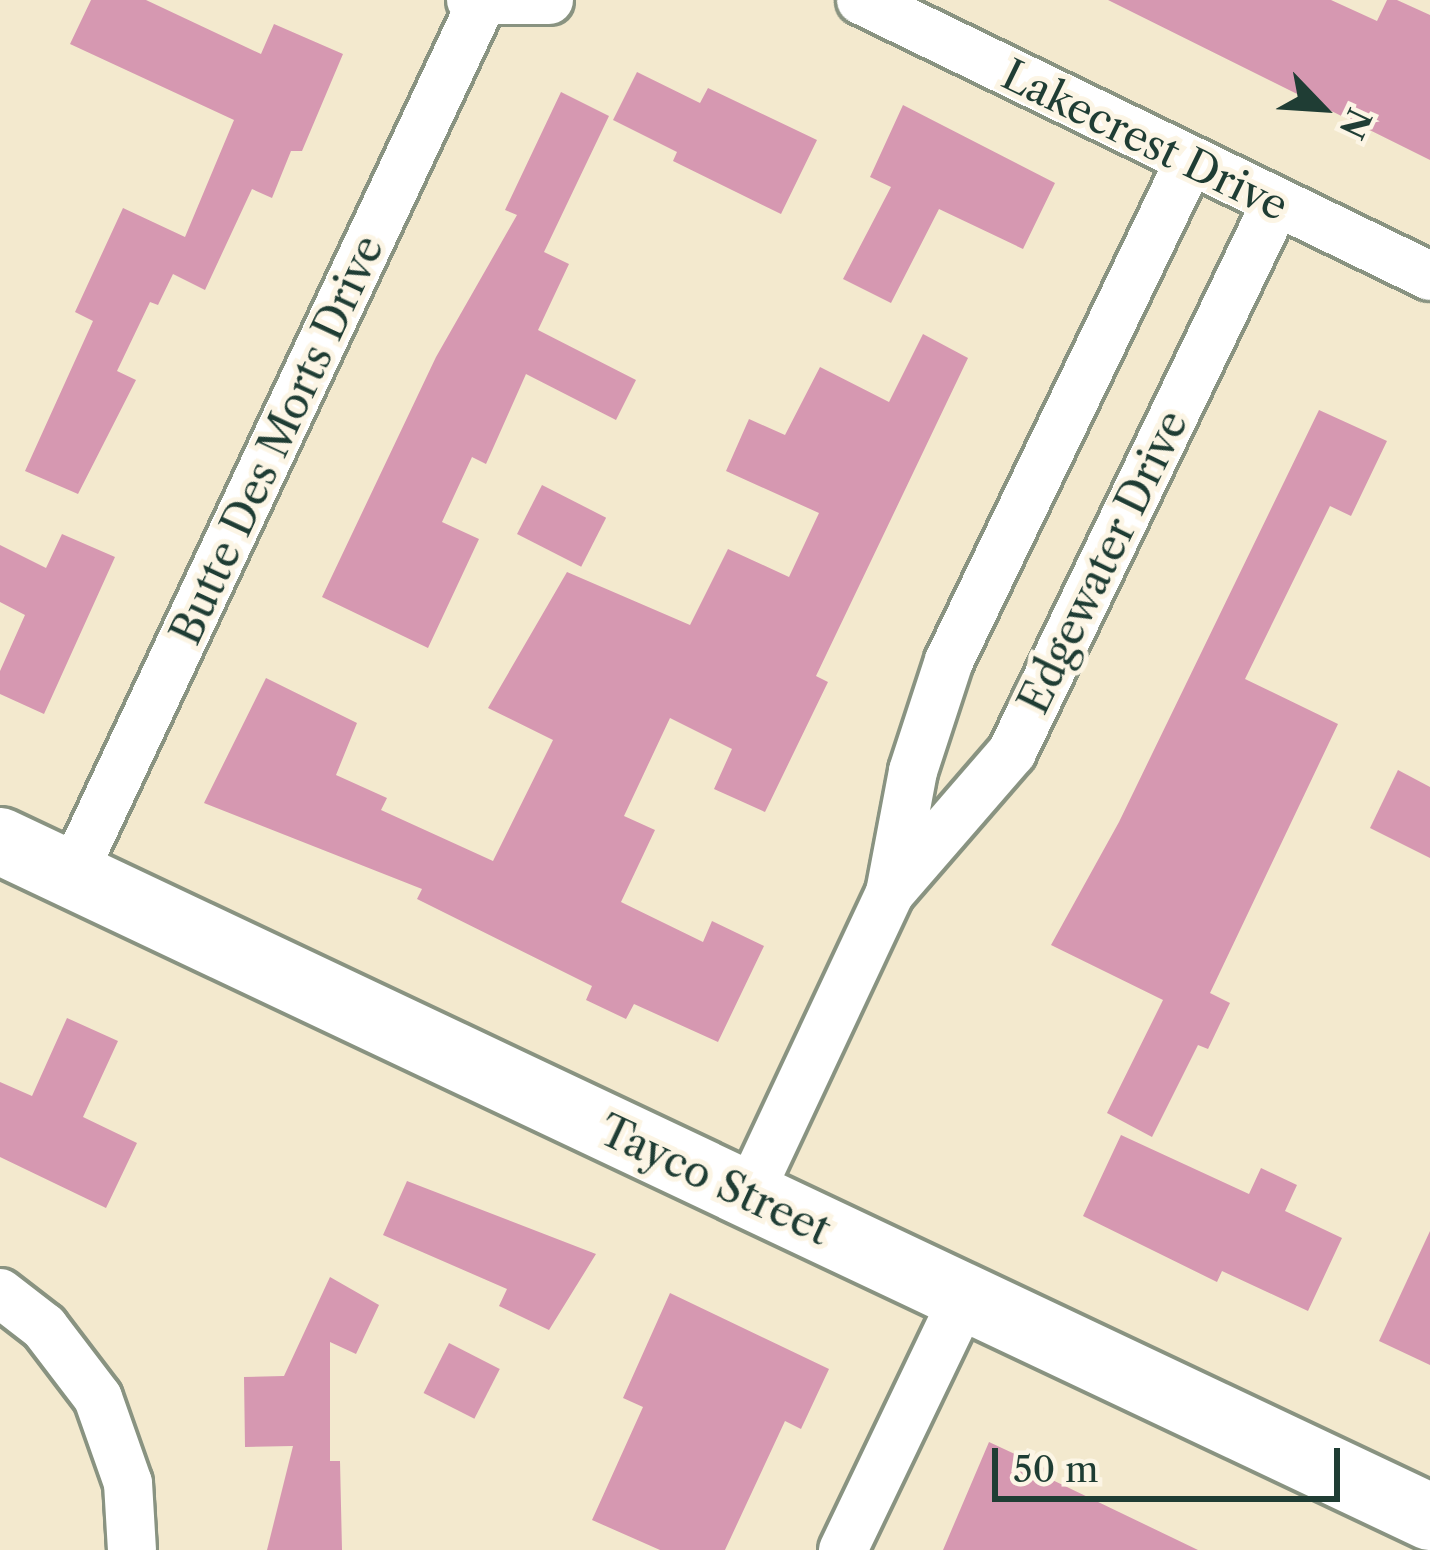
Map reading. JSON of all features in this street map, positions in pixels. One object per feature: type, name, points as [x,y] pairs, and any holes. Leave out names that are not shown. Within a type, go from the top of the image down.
[{"type":"street","points":[[477,2],[549,0]]},
{"type":"street","name":"Lakecrest Drive","points":[[861,0],[1275,205],[1430,276]]},
{"type":"street","name":"Butte Des Morts Drive","points":[[72,875],[477,2]]},
{"type":"street","name":"Edgewater Drive","points":[[748,1196],[890,893],[931,704],[1190,162]]},
{"type":"street","name":"Edgewater Drive","points":[[890,893],[1012,752],[1275,205]]},
{"type":"street","name":"Tayco Street","points":[[0,841],[1430,1517]]},
{"type":"street","points":[[0,1294],[44,1327],[98,1399],[128,1483],[132,1550]]},
{"type":"street","points":[[843,1550],[965,1295]]},
{"type":"building","points":[[91,0],[146,0],[261,54],[274,24],[343,54],[302,151],[291,151],[272,198],[252,189],[205,290],[173,274],[158,305],[150,302],[117,371],[136,380],[78,494],[25,471],[93,321],[75,312],[123,208],[185,237],[234,120],[70,44]]},
{"type":"building","points":[[1108,0],[1331,0],[1377,21],[1387,0],[1397,0],[1430,15],[1430,160]]},
{"type":"building","points":[[637,72],[700,103],[708,88],[817,140],[781,214],[673,161],[677,152],[613,120]]},
{"type":"building","points":[[561,92],[609,116],[544,252],[569,264],[538,330],[636,380],[616,420],[526,374],[486,464],[472,457],[442,522],[479,539],[428,648],[322,597],[436,357],[517,215],[505,210]]},
{"type":"building","points":[[903,105],[1055,183],[1023,249],[939,209],[891,303],[843,279],[891,187],[870,177]]},
{"type":"building","points":[[923,334],[968,358],[816,676],[828,682],[765,812],[714,789],[732,749],[670,718],[624,816],[655,830],[621,902],[703,942],[712,921],[764,946],[718,1042],[634,1004],[626,1019],[586,1000],[592,986],[417,899],[422,889],[204,803],[266,678],[357,723],[336,775],[387,798],[381,810],[493,861],[553,740],[488,708],[567,572],[690,625],[728,549],[789,577],[819,513],[726,471],[749,419],[785,435],[820,367],[889,402]]},
{"type":"building","points":[[1319,410],[1387,441],[1351,516],[1330,506],[1245,679],[1338,724],[1210,993],[1230,1003],[1208,1049],[1198,1045],[1152,1137],[1107,1113],[1163,1000],[1051,945],[1119,822]]},
{"type":"building","points":[[542,485],[606,518],[581,567],[517,534]]},
{"type":"building","points":[[62,534],[115,557],[44,714],[0,694],[0,671],[25,615],[0,602],[0,545],[46,568]]},
{"type":"building","points":[[1398,770],[1430,787],[1430,858],[1370,828]]},
{"type":"building","points":[[67,1018],[118,1041],[83,1117],[137,1143],[106,1208],[0,1157],[0,1082],[32,1096]]},
{"type":"building","points":[[1121,1135],[1249,1194],[1261,1168],[1297,1185],[1285,1211],[1342,1238],[1308,1311],[1222,1271],[1217,1282],[1083,1216]]},
{"type":"building","points":[[407,1181],[596,1254],[549,1330],[499,1306],[507,1289],[383,1235]]},
{"type":"building","points":[[1430,1231],[1430,1365],[1379,1341]]},
{"type":"building","points":[[330,1277],[379,1305],[356,1354],[330,1342],[330,1461],[340,1461],[342,1550],[267,1550],[293,1446],[245,1447],[244,1377],[284,1376]]},
{"type":"building","points":[[670,1293],[829,1369],[801,1429],[785,1421],[725,1550],[660,1550],[592,1520],[643,1407],[623,1398]]},
{"type":"building","points":[[449,1343],[500,1369],[474,1419],[424,1393]]},
{"type":"building","points":[[989,1442],[1045,1468],[1042,1475],[1198,1550],[943,1550]]}]
